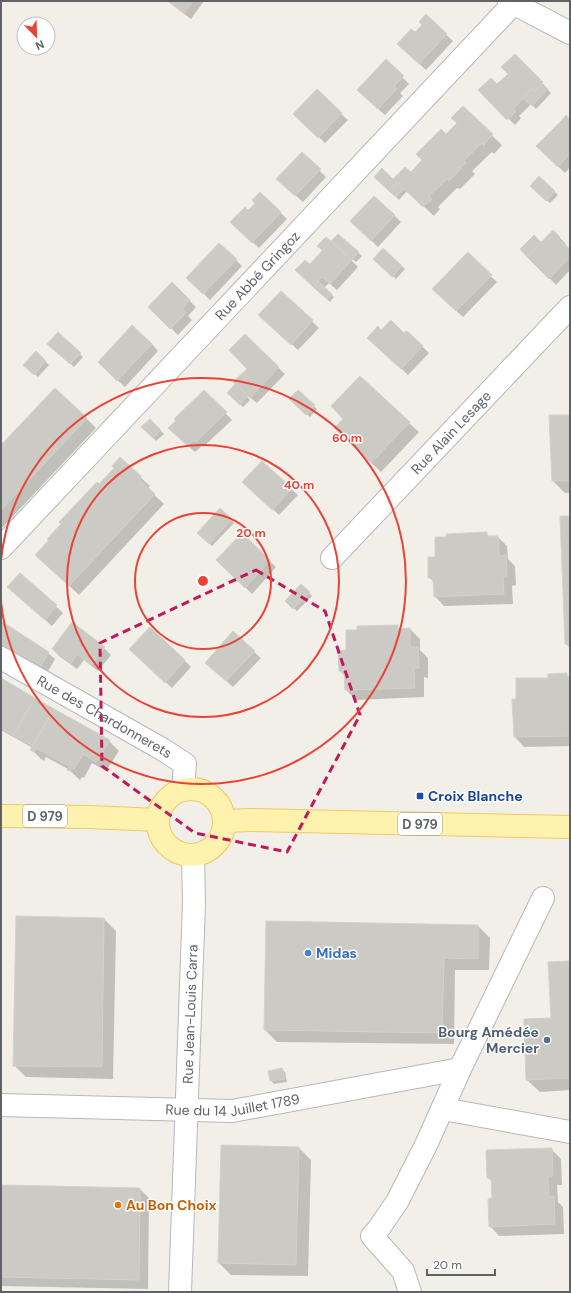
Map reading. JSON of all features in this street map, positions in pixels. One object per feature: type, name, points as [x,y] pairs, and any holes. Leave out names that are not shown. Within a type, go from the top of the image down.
[{"type":"main road","points":[[193,789],[212,795],[223,811],[225,821],[224,831],[219,841],[212,849],[203,854],[192,856],[181,854],[171,849],[163,841],[159,831],[158,820],[160,809],[166,800],[174,793],[184,790],[193,789]]},
{"type":"main road","name":"D 979","points":[[1,816],[90,817],[158,820]]},
{"type":"main road","name":"D 979","points":[[225,821],[251,820],[570,827]]},
{"type":"street","points":[[511,2],[570,33]]},
{"type":"street","name":"Rue Abbé Gringoz","points":[[1,548],[511,2]]},
{"type":"street","name":"Rue Alain Lesage","points":[[332,558],[570,307]]},
{"type":"street","name":"Rue des Chardonnerets","points":[[1,658],[162,748],[185,764],[184,790]]},
{"type":"street","name":"Rue Jean-Louis Carra","points":[[180,1292],[194,902],[192,856]]},
{"type":"street","points":[[410,1292],[403,1271],[372,1236],[397,1202],[543,898]]},
{"type":"street","name":"Rue du 14 Juillet 1789","points":[[1,1105],[232,1111],[460,1069]]},
{"type":"street","points":[[442,1109],[570,1132]]},
{"type":"highlighted area","points":[[256,570],[325,611],[360,715],[287,852],[195,833],[102,766],[100,643]]},
{"type":"building","points":[[168,1],[193,1],[184,13]]},
{"type":"building","points":[[426,14],[447,34],[419,64],[397,44],[411,29],[415,32],[422,25],[419,22]]},
{"type":"building","points":[[515,54],[543,82],[535,91],[532,89],[513,109],[516,111],[507,120],[478,90],[491,78],[497,84],[508,74],[501,67]]},
{"type":"building","points":[[386,59],[404,76],[394,86],[397,89],[378,109],[357,90]]},
{"type":"building","points":[[542,83],[548,89],[532,106],[523,98],[532,89],[535,91]]},
{"type":"building","points":[[317,89],[342,113],[318,138],[293,114]]},
{"type":"building","points":[[463,106],[493,134],[484,145],[482,143],[464,161],[466,163],[449,181],[447,179],[429,196],[432,199],[423,207],[397,182],[389,191],[374,177],[382,168],[393,179],[405,167],[411,172],[422,160],[416,154],[441,129],[446,134],[457,123],[451,118]]},
{"type":"building","points":[[566,115],[570,120],[570,128],[562,120]]},
{"type":"building","points":[[562,120],[570,128],[570,156],[569,155],[558,167],[536,146]]},
{"type":"building","points":[[302,152],[321,169],[295,196],[276,179]]},
{"type":"building","points":[[539,176],[555,191],[546,201],[530,186]]},
{"type":"building","points":[[397,182],[404,189],[396,197],[389,191]]},
{"type":"building","points":[[260,192],[281,212],[252,243],[230,222],[245,207],[248,210],[255,204],[252,200]]},
{"type":"building","points":[[374,196],[395,215],[371,241],[350,221]]},
{"type":"building","points":[[553,230],[560,237],[558,239],[570,249],[570,257],[549,279],[527,257]]},
{"type":"building","points":[[338,234],[359,252],[352,260],[331,241]]},
{"type":"building","points":[[534,235],[541,242],[527,257],[520,249]]},
{"type":"building","points":[[326,237],[331,241],[322,250],[317,246]]},
{"type":"building","points":[[331,241],[352,260],[330,284],[322,277],[313,287],[295,270],[305,260],[310,264]]},
{"type":"building","points":[[219,243],[237,259],[203,294],[186,278]]},
{"type":"building","points":[[383,248],[402,266],[392,277],[373,259]]},
{"type":"building","points":[[468,252],[492,275],[456,311],[432,289]]},
{"type":"building","points":[[318,281],[332,294],[327,299],[313,287]]},
{"type":"building","points":[[172,282],[190,300],[182,309],[186,313],[170,329],[148,307]]},
{"type":"building","points":[[281,291],[313,320],[291,345],[258,315]]},
{"type":"building","points":[[391,320],[404,333],[407,331],[423,346],[401,369],[367,338],[378,326],[381,330]]},
{"type":"building","points":[[132,325],[152,344],[117,381],[98,362]]},
{"type":"building","points":[[58,332],[81,353],[70,364],[47,344]]},
{"type":"building","points":[[245,334],[279,367],[250,398],[233,382],[247,369],[229,350]]},
{"type":"building","points":[[36,351],[46,361],[34,375],[23,365]]},
{"type":"building","points":[[360,376],[410,422],[371,463],[334,428],[343,419],[331,406]]},
{"type":"building","points":[[235,384],[248,396],[240,405],[227,393]]},
{"type":"building","points":[[55,388],[87,418],[1,510],[1,445]]},
{"type":"building","points":[[204,390],[227,412],[196,442],[194,440],[188,446],[168,428],[176,421],[174,419]]},
{"type":"building","points":[[298,390],[315,405],[306,415],[289,399]]},
{"type":"building","points":[[549,415],[570,415],[570,481],[552,481]]},
{"type":"building","points":[[150,419],[161,430],[153,438],[141,427]]},
{"type":"building","points":[[120,457],[141,476],[139,479],[155,494],[69,586],[35,555],[61,524],[59,522],[97,482],[99,484],[114,468],[112,466]]},
{"type":"building","points":[[262,461],[292,488],[272,510],[242,482]]},
{"type":"building","points":[[220,508],[232,519],[209,544],[197,533]]},
{"type":"building","points":[[560,516],[570,516],[570,644],[565,644]]},
{"type":"building","points":[[487,532],[487,536],[498,536],[499,556],[506,555],[507,576],[503,576],[504,594],[434,597],[433,578],[428,578],[428,557],[435,557],[435,537],[446,537],[446,534]]},
{"type":"building","points":[[242,533],[270,560],[245,588],[216,560]]},
{"type":"building","points":[[20,573],[57,605],[45,620],[7,587]]},
{"type":"building","points":[[301,584],[310,592],[293,609],[285,601]]},
{"type":"building","points":[[1,621],[49,652],[39,669],[1,647]]},
{"type":"building","points":[[72,622],[105,647],[92,665],[77,654],[71,663],[52,649]]},
{"type":"building","points":[[398,625],[398,629],[410,628],[410,647],[418,647],[419,668],[414,668],[415,688],[345,690],[344,672],[339,671],[338,651],[346,650],[346,630],[357,630],[357,626]]},
{"type":"building","points":[[150,627],[185,660],[165,683],[129,649]]},
{"type":"building","points":[[233,631],[255,651],[226,681],[205,663]]},
{"type":"building","points":[[567,673],[567,677],[570,677],[570,736],[514,737],[512,699],[516,699],[516,678],[548,678],[548,674]]},
{"type":"building","points":[[1,678],[35,698],[13,735],[1,728]]},
{"type":"building","points":[[35,698],[54,709],[33,746],[13,735]]},
{"type":"building","points":[[54,709],[110,740],[96,762],[83,754],[74,769],[72,768],[70,771],[67,770],[69,766],[36,748],[34,752],[30,750]]},
{"type":"building","points":[[16,916],[104,918],[102,1067],[13,1066]]},
{"type":"building","points":[[266,921],[478,925],[478,959],[444,958],[442,1033],[264,1030]]},
{"type":"building","name":"Bourg Amédée Mercier","points":[[570,961],[570,1078],[526,1080],[524,1019],[551,1018],[548,962]]},
{"type":"building","points":[[282,1068],[285,1079],[270,1081],[268,1071]]},
{"type":"building","points":[[221,1145],[299,1147],[296,1265],[218,1263]]},
{"type":"building","points":[[552,1148],[553,1176],[548,1176],[549,1197],[554,1196],[555,1224],[489,1227],[488,1199],[492,1198],[491,1178],[487,1178],[486,1150]]},
{"type":"building","points":[[1,1185],[140,1188],[139,1280],[1,1277]]},
{"type":"place","name":"Croix Blanche","points":[[420,796]]},
{"type":"place","name":"Midas","points":[[308,953]]},
{"type":"place","name":"Bourg Amédée Mercier","points":[[547,1040]]},
{"type":"place","name":"Au Bon Choix","points":[[118,1205]]}]
